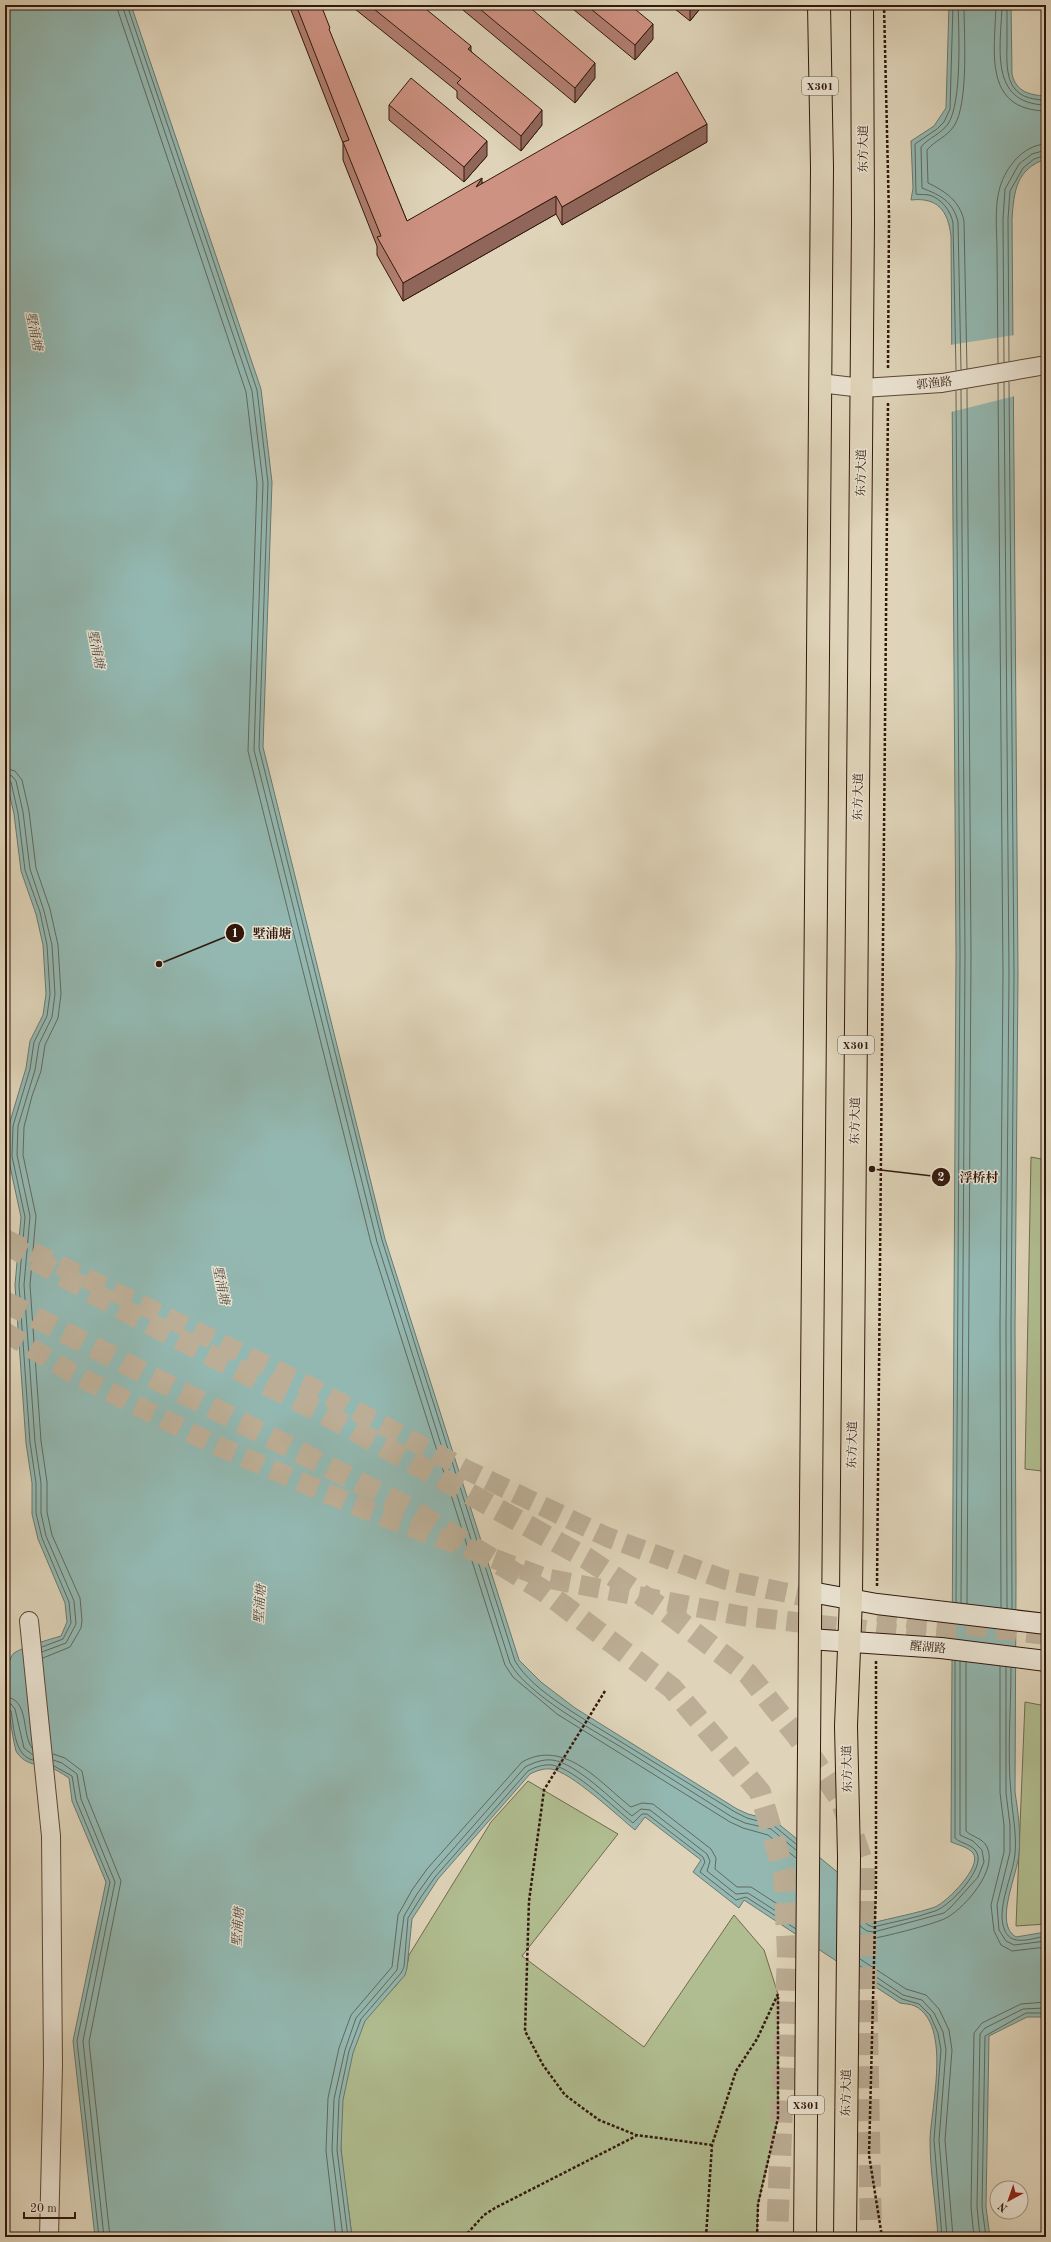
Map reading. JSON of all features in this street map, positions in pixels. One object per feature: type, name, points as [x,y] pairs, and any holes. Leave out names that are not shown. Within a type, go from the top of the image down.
[{"type":"main road","name":"X301","points":[[806,2237],[809,1639],[811,1592],[822,168],[819,5]]},
{"type":"main road","name":"东方大道","points":[[845,2237],[849,1868],[846,1726],[851,1598],[862,388],[862,5]]},
{"type":"main road","points":[[811,1592],[851,1598],[877,1604],[1044,1624]]},
{"type":"main road","name":"醒湖路","points":[[809,1639],[849,1642],[876,1642],[1039,1660]]},
{"type":"street","name":"郭渔路","points":[[820,383],[862,388],[942,383],[1046,365]]},
{"type":"street","points":[[30,1625],[51,1836],[52,2065],[49,2237]]},
{"type":"path","points":[[884,5],[889,216],[888,375]]},
{"type":"path","points":[[877,1604],[888,399]]},
{"type":"path","points":[[876,1642],[876,1884],[869,2155],[882,2237]]},
{"type":"path","points":[[605,1691],[544,1790],[529,1901],[525,2031],[542,2065],[565,2095],[599,2120],[636,2135],[712,2145]]},
{"type":"path","points":[[706,2237],[712,2145],[736,2071],[757,2039],[778,1994],[778,2118],[758,2204],[757,2237]]},
{"type":"path","points":[[464,2237],[484,2215],[495,2208],[636,2135]]},
{"type":"green space","points":[[1031,1157],[1046,1160],[1046,1581],[1042,1471],[1025,1469]]},
{"type":"green space","points":[[1025,1702],[1046,1706],[1046,1924],[1016,1926]]},
{"type":"green space","points":[[528,1781],[618,1834],[522,1956],[644,2047],[734,1915],[764,1950],[778,1994],[778,2118],[758,2204],[757,2237],[352,2237],[343,2171],[340,2134],[342,2101],[348,2067],[358,2036],[370,2013],[376,2005],[397,1985],[402,1977],[409,1955],[491,1822]]},
{"type":"water","points":[[5,5],[131,5],[261,389],[272,482],[263,747],[385,1239],[519,1660],[541,1682],[575,1708],[737,1809],[748,1814],[775,1821],[841,1875],[856,1890],[865,1918],[872,1923],[921,1911],[940,1904],[955,1891],[969,1874],[975,1859],[973,1853],[968,1849],[951,1842],[956,954],[951,236],[947,219],[935,203],[911,200],[913,188],[911,141],[934,126],[946,108],[949,5],[1011,5],[1012,74],[1020,89],[1034,95],[1045,96],[1046,159],[1036,163],[1028,169],[1018,182],[1014,199],[1012,219],[1018,974],[1015,1326],[1015,1792],[1020,1838],[1018,1862],[1008,1898],[1007,1921],[1009,1931],[1016,1937],[1046,1932],[1046,2017],[1027,2017],[989,2036],[986,2207],[990,2237],[938,2237],[930,2140],[937,2068],[936,2048],[933,2030],[926,2016],[915,2006],[900,2003],[744,1900],[739,1908],[693,1872],[701,1860],[645,1817],[635,1830],[570,1777],[548,1769],[530,1774],[438,1879],[412,1919],[405,1975],[365,2021],[353,2053],[343,2100],[341,2149],[352,2237],[95,2237],[73,2041],[106,1882],[72,1801],[69,1778],[52,1769],[30,1763],[16,1751],[9,1715],[7,1684],[10,1660],[14,1653],[61,1636],[67,1622],[65,1603],[38,1539],[32,1514],[32,1483],[26,1443],[15,1285],[21,1217],[8,1157],[9,1125],[26,1068],[30,1041],[43,1015],[46,994],[43,945],[36,914],[21,871],[14,814],[5,775]]},
{"type":"pier","points":[[1015,335],[1015,396],[951,412],[950,345]]},
{"type":"building","points":[[296,5],[321,5],[330,28],[329,29],[407,221],[482,178],[476,187],[677,72],[707,124],[562,207],[556,196],[403,283],[377,237],[381,236],[343,142],[349,140]]},
{"type":"building","points":[[369,5],[421,5],[471,46],[468,49],[542,110],[521,136],[457,83],[461,79]]},
{"type":"building","points":[[475,5],[527,5],[595,63],[575,88]]},
{"type":"building","points":[[586,5],[630,5],[653,24],[635,45]]},
{"type":"building","points":[[411,78],[487,141],[464,167],[389,105]]},
{"type":"tunnel","points":[[5,1239],[309,1386],[467,1470],[607,1537],[726,1580],[825,1601]]},
{"type":"tunnel","points":[[5,1243],[129,1313],[328,1416],[586,1558],[663,1609],[748,1674],[798,1737],[841,1800],[864,1867],[871,2237]]},
{"type":"tunnel","points":[[5,1302],[407,1507],[544,1591],[672,1688],[760,1792],[784,1873],[788,1953],[777,2237]]},
{"type":"tunnel","points":[[5,1332],[72,1373],[213,1444],[366,1510],[545,1578],[742,1616],[963,1641]]},
{"type":"tunnel","points":[[878,1612],[909,1618],[1046,1635]]},
{"type":"place","name":"墅浦塘","points":[[159,964]]},
{"type":"place","name":"浮桥村","points":[[872,1169]]}]
